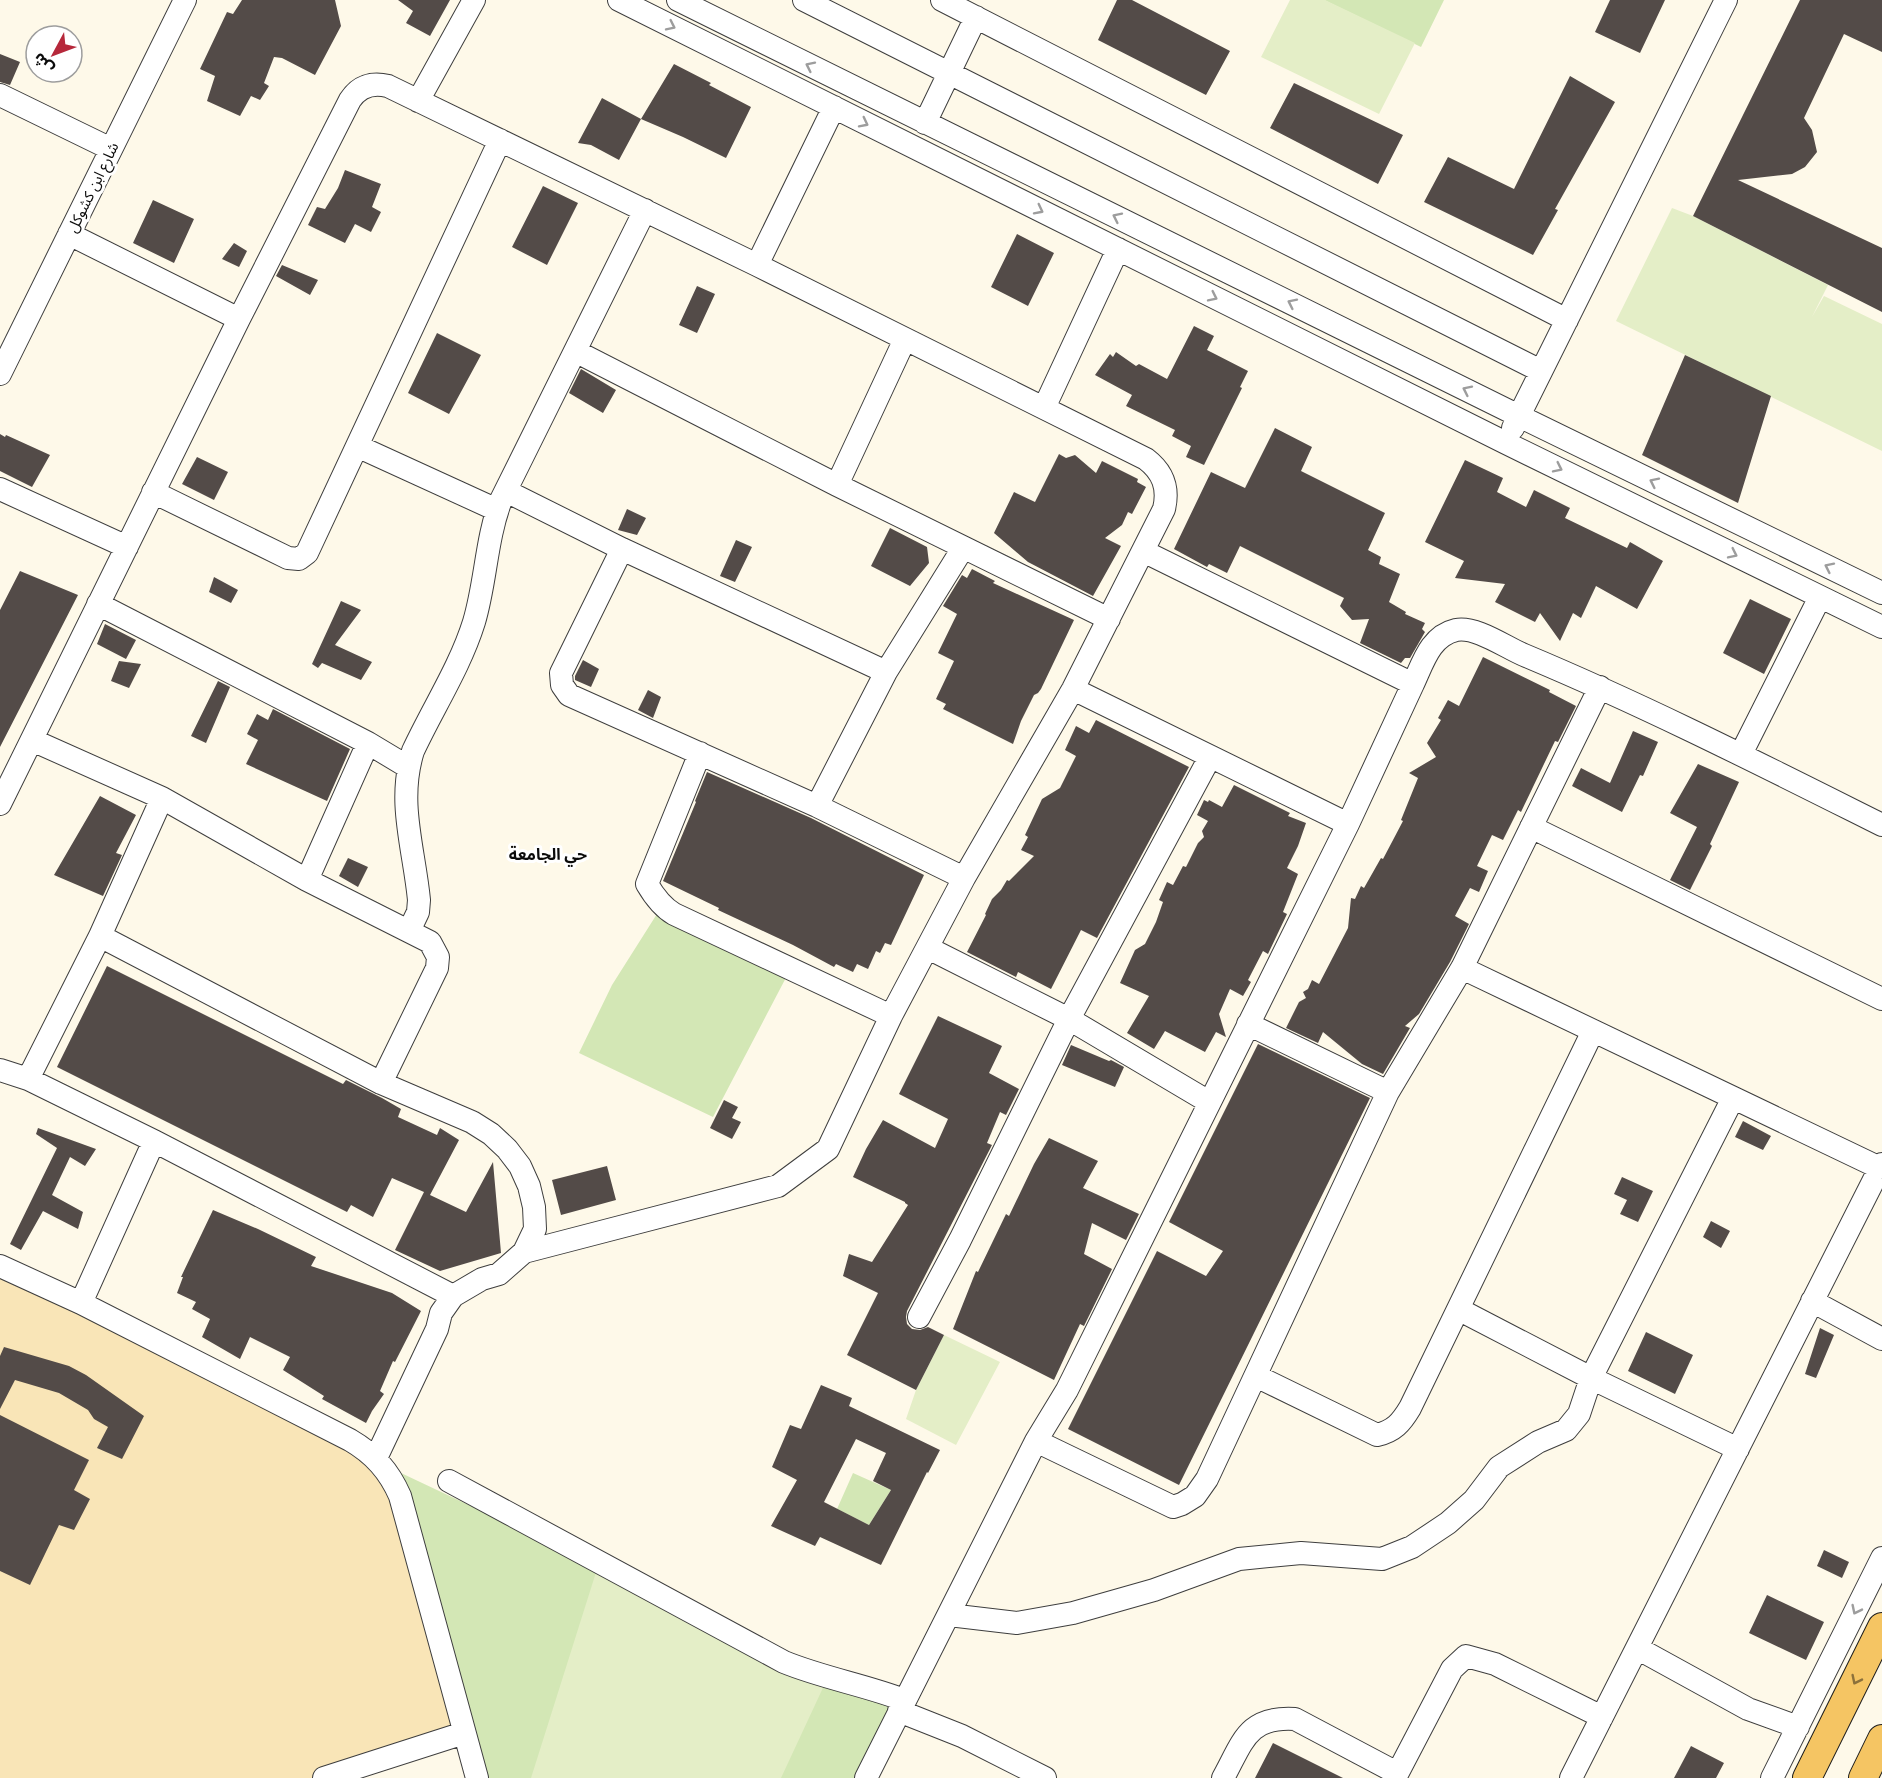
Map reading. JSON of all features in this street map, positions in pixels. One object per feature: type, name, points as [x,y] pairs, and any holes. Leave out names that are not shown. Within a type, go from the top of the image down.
[{"type":"main road","points":[[1807,1778],[1882,1627]]},
{"type":"main road","points":[[1863,1778],[1882,1739]]},
{"type":"street","name":"شارع ابن كشوكل","points":[[0,374],[7,341],[69,234],[185,0]]},
{"type":"street","points":[[418,101],[474,0]]},
{"type":"street","points":[[619,0],[1506,443],[1882,627]]},
{"type":"street","points":[[678,0],[1882,593]]},
{"type":"street","points":[[804,0],[1541,371]]},
{"type":"street","points":[[942,0],[1567,320]]},
{"type":"street","points":[[1506,443],[1726,0]]},
{"type":"street","points":[[699,39],[710,16]]},
{"type":"street","points":[[926,123],[976,17]]},
{"type":"street","points":[[0,804],[239,319],[354,93],[366,86],[381,84],[500,140],[1146,459],[1160,472],[1164,481],[1166,499],[1164,509],[1073,689],[964,878],[891,1016],[828,1149],[778,1186],[524,1251]]},
{"type":"street","points":[[0,95],[111,150]]},
{"type":"street","points":[[757,265],[834,107]]},
{"type":"street","points":[[153,492],[288,558],[299,559],[307,553],[500,140]]},
{"type":"street","points":[[409,931],[418,912],[419,900],[405,799],[408,767],[420,736],[469,637],[502,500],[645,210]]},
{"type":"street","points":[[69,234],[239,319]]},
{"type":"street","points":[[1044,408],[1118,249]]},
{"type":"street","points":[[837,485],[905,339]]},
{"type":"street","points":[[575,351],[837,485],[1109,619]]},
{"type":"street","points":[[357,446],[502,500],[622,549],[886,672]]},
{"type":"street","points":[[0,489],[126,547]]},
{"type":"street","points":[[817,806],[886,672],[963,548]]},
{"type":"street","points":[[622,549],[563,667],[561,673],[564,690],[574,698],[817,806],[964,878]]},
{"type":"street","points":[[1143,551],[1413,684]]},
{"type":"street","points":[[1741,754],[1820,597]]},
{"type":"street","points":[[98,604],[369,743],[408,767]]},
{"type":"street","points":[[866,1778],[1036,1441],[1067,1390],[1348,824],[1433,643],[1444,634],[1458,630],[1474,631],[1600,687],[1741,754],[1882,825]]},
{"type":"street","points":[[1036,1441],[1173,1507],[1195,1496],[1207,1479],[1388,1092],[1462,968],[1600,687]]},
{"type":"street","points":[[1073,689],[1348,824]]},
{"type":"street","points":[[32,740],[162,798],[307,880],[430,942],[437,952],[438,963],[381,1083]]},
{"type":"street","points":[[307,880],[369,743]]},
{"type":"street","points":[[700,753],[647,884],[652,893],[658,896],[662,906],[674,914],[891,1016]]},
{"type":"street","points":[[919,1317],[960,1240],[1069,1019],[1210,757]]},
{"type":"street","points":[[28,1079],[99,936],[162,798]]},
{"type":"street","points":[[1531,827],[1882,999]]},
{"type":"street","points":[[99,936],[381,1083],[472,1122],[491,1134],[507,1149],[525,1176],[534,1208],[535,1229],[524,1251],[499,1274],[482,1279],[453,1296],[441,1313],[437,1329],[376,1458]]},
{"type":"street","points":[[928,948],[1069,1019],[1209,1102]]},
{"type":"street","points":[[1462,968],[1732,1098],[1881,1166],[1571,1778]]},
{"type":"street","points":[[1248,1024],[1388,1092]]},
{"type":"street","points":[[1256,1376],[1377,1435],[1389,1432],[1400,1425],[1593,1031]]},
{"type":"street","points":[[0,1070],[28,1079],[154,1141],[453,1296]]},
{"type":"street","points":[[949,1615],[1017,1623],[1073,1613],[1154,1590],[1239,1559],[1301,1553],[1382,1559],[1412,1547],[1448,1523],[1474,1500],[1499,1467],[1538,1442],[1566,1430],[1579,1414],[1591,1378],[1732,1098]]},
{"type":"street","points":[[81,1303],[154,1141]]},
{"type":"street","points":[[0,1266],[81,1303],[350,1440],[376,1458],[393,1480],[400,1496],[477,1778]]},
{"type":"street","points":[[1812,1301],[1882,1338]]},
{"type":"street","points":[[1458,1309],[1591,1378],[1738,1449]]},
{"type":"street","points":[[449,1481],[784,1662],[825,1677],[885,1693],[901,1706],[1045,1778]]},
{"type":"street","points":[[1772,1778],[1882,1558]]},
{"type":"street","points":[[1637,1648],[1748,1709],[1798,1727]]},
{"type":"street","points":[[1223,1778],[1247,1734],[1257,1724],[1282,1718],[1295,1719],[1396,1776],[1452,1669],[1466,1656],[1496,1664],[1602,1717]]},
{"type":"street","points":[[324,1778],[464,1733]]},
{"type":"green space","points":[[1290,0],[1325,0],[1415,43],[1379,114],[1261,57]]},
{"type":"green space","points":[[1324,0],[1444,0],[1421,47]]},
{"type":"green space","points":[[1672,208],[1693,216],[1828,285],[1812,317],[1824,296],[1882,324],[1882,451],[1616,321]]},
{"type":"green space","points":[[662,906],[790,970],[713,1117],[579,1053],[612,985]]},
{"type":"green space","points":[[944,1335],[1000,1362],[956,1445],[906,1419],[916,1390]]},
{"type":"green space","points":[[401,1473],[899,1711],[867,1778],[480,1778],[400,1496]]},
{"type":"green space","points":[[853,1473],[891,1490],[869,1525],[837,1509]]},
{"type":"green space","points":[[598,1566],[828,1677],[781,1778],[531,1778]]},
{"type":"sand","points":[[0,1265],[385,1468],[464,1733],[324,1778],[0,1778]]},
{"type":"building","points":[[242,0],[335,0],[341,26],[315,75],[282,58],[274,57],[264,83],[269,86],[260,100],[251,96],[240,116],[207,101],[215,76],[200,69],[227,12],[233,14]]},
{"type":"building","points":[[398,0],[450,0],[430,36],[406,23],[413,11]]},
{"type":"building","points":[[1117,0],[1132,0],[1230,51],[1206,95],[1098,40]]},
{"type":"building","points":[[1610,0],[1665,0],[1640,53],[1595,32]]},
{"type":"building","points":[[1800,0],[1882,0],[1882,52],[1844,34],[1804,118],[1812,130],[1817,152],[1805,167],[1792,174],[1738,180],[1882,248],[1882,312],[1693,216]]},
{"type":"building","points":[[0,54],[20,62],[10,85],[0,82]]},
{"type":"building","points":[[674,64],[751,107],[726,158],[641,119]]},
{"type":"building","points":[[1570,76],[1615,102],[1555,209],[1558,210],[1533,255],[1424,202],[1448,157],[1514,189]]},
{"type":"building","points":[[1294,83],[1403,135],[1378,184],[1270,128]]},
{"type":"building","points":[[602,98],[641,119],[619,160],[591,145],[578,143]]},
{"type":"building","points":[[345,170],[381,184],[372,207],[381,212],[371,232],[355,224],[345,243],[308,225],[317,207],[325,209],[338,188]]},
{"type":"building","points":[[543,186],[578,203],[547,265],[512,247]]},
{"type":"building","points":[[153,200],[194,219],[174,263],[133,243]]},
{"type":"building","points":[[1017,234],[1054,253],[1028,306],[991,287]]},
{"type":"building","points":[[234,243],[247,251],[239,267],[222,259]]},
{"type":"building","points":[[282,265],[318,280],[310,295],[276,276]]},
{"type":"building","points":[[697,286],[715,294],[697,333],[679,325]]},
{"type":"building","points":[[1194,326],[1214,336],[1207,350],[1248,371],[1204,465],[1186,457],[1191,446],[1172,436],[1175,430],[1126,406],[1132,395],[1095,375],[1110,354],[1113,357],[1116,352],[1136,366],[1139,364],[1167,379]]},
{"type":"building","points":[[437,333],[481,355],[449,414],[408,393]]},
{"type":"building","points":[[1685,355],[1771,396],[1738,503],[1642,455]]},
{"type":"building","points":[[581,369],[616,390],[603,413],[569,393]]},
{"type":"building","points":[[1275,428],[1312,447],[1301,471],[1385,513],[1368,550],[1381,557],[1379,564],[1400,574],[1389,602],[1406,612],[1405,614],[1425,623],[1422,629],[1425,632],[1410,658],[1405,658],[1401,663],[1360,643],[1369,619],[1352,620],[1340,606],[1344,598],[1240,546],[1227,573],[1209,564],[1207,567],[1174,549],[1211,472],[1245,488]]},
{"type":"building","points":[[0,434],[50,455],[32,487],[0,471]]},
{"type":"building","points":[[1059,454],[1066,458],[1075,455],[1096,473],[1102,461],[1138,479],[1137,482],[1146,487],[1132,514],[1128,512],[1122,525],[1105,538],[1121,546],[1093,596],[1028,562],[994,533],[1014,492],[1035,502]]},
{"type":"building","points":[[197,457],[228,472],[214,500],[182,484]]},
{"type":"building","points":[[1465,460],[1503,478],[1497,492],[1526,507],[1534,490],[1570,508],[1565,518],[1627,548],[1630,542],[1663,561],[1637,609],[1596,586],[1581,618],[1573,613],[1560,641],[1540,613],[1535,622],[1495,602],[1505,584],[1455,578],[1464,561],[1425,542]]},
{"type":"building","points":[[627,509],[646,518],[637,535],[618,530]]},
{"type":"building","points":[[890,528],[927,547],[929,563],[910,586],[871,566]]},
{"type":"building","points":[[736,540],[752,547],[735,582],[720,576]]},
{"type":"building","points":[[972,569],[995,581],[993,583],[1074,620],[1041,689],[1034,695],[1021,721],[1013,744],[943,709],[946,704],[936,699],[954,661],[938,653],[957,614],[943,606],[962,575],[967,578]]},
{"type":"building","points":[[20,571],[78,595],[0,747],[0,610]]},
{"type":"building","points":[[214,577],[238,590],[231,603],[209,592]]},
{"type":"building","points":[[1750,599],[1791,619],[1764,674],[1723,653]]},
{"type":"building","points":[[341,601],[361,610],[335,645],[372,662],[361,680],[322,663],[318,668],[312,664]]},
{"type":"building","points":[[105,624],[136,640],[126,659],[97,644]]},
{"type":"building","points":[[1483,657],[1550,690],[1549,692],[1576,706],[1558,742],[1555,741],[1521,812],[1518,810],[1503,840],[1492,835],[1477,866],[1488,871],[1479,892],[1470,888],[1455,916],[1469,924],[1450,962],[1419,1014],[1405,1026],[1410,1028],[1383,1074],[1362,1064],[1323,1032],[1318,1043],[1286,1028],[1299,1002],[1306,998],[1303,992],[1308,989],[1312,980],[1319,984],[1348,928],[1351,898],[1355,899],[1361,886],[1364,888],[1381,858],[1383,859],[1403,821],[1401,820],[1418,778],[1409,773],[1436,757],[1427,743],[1441,720],[1438,718],[1448,700],[1459,706]]},
{"type":"building","points":[[583,660],[599,669],[591,687],[575,680]]},
{"type":"building","points":[[119,661],[141,664],[129,688],[111,681]]},
{"type":"building","points":[[218,681],[230,687],[206,743],[191,736]]},
{"type":"building","points":[[648,690],[661,697],[653,718],[638,710]]},
{"type":"building","points":[[273,709],[350,749],[327,801],[246,764],[258,740],[247,734],[257,714],[268,720]]},
{"type":"building","points":[[1096,720],[1189,767],[1097,938],[1081,930],[1051,989],[1018,972],[1016,977],[967,952],[992,899],[1007,880],[1009,881],[1034,856],[1021,850],[1028,837],[1025,835],[1042,799],[1060,788],[1076,756],[1065,750],[1076,726],[1089,733]]},
{"type":"building","points":[[1633,731],[1658,742],[1643,776],[1640,775],[1622,812],[1572,786],[1581,768],[1610,783]]},
{"type":"building","points":[[1698,764],[1739,782],[1710,844],[1712,846],[1690,890],[1670,880],[1697,827],[1670,813]]},
{"type":"building","points":[[707,772],[811,818],[924,875],[891,945],[885,943],[880,953],[876,951],[868,969],[857,964],[853,972],[836,964],[834,967],[663,881]]},
{"type":"building","points":[[1234,785],[1290,813],[1288,816],[1306,823],[1287,868],[1298,874],[1283,912],[1287,914],[1268,954],[1263,951],[1248,980],[1251,982],[1243,996],[1230,989],[1219,1014],[1226,1037],[1216,1032],[1205,1052],[1165,1031],[1154,1049],[1127,1033],[1149,996],[1120,983],[1135,950],[1145,944],[1156,922],[1163,902],[1159,900],[1167,882],[1173,885],[1183,866],[1186,867],[1198,843],[1204,837],[1202,831],[1208,821],[1197,815],[1204,800],[1208,802],[1209,800],[1222,807]]},
{"type":"building","points":[[100,796],[136,815],[116,853],[122,855],[103,896],[54,875]]},
{"type":"building","points":[[348,858],[368,867],[358,887],[339,876]]},
{"type":"building","points":[[107,966],[343,1084],[346,1080],[382,1098],[401,1109],[398,1117],[437,1135],[440,1128],[459,1140],[430,1195],[466,1212],[493,1162],[501,1253],[440,1271],[395,1250],[424,1192],[392,1178],[373,1217],[351,1205],[347,1212],[57,1067]]},
{"type":"building","points":[[938,1016],[1002,1046],[989,1073],[1019,1089],[1006,1115],[1000,1112],[987,1143],[992,1145],[907,1311],[907,1324],[912,1329],[920,1330],[928,1327],[944,1335],[916,1390],[847,1355],[878,1293],[843,1276],[849,1254],[872,1262],[908,1205],[853,1177],[883,1120],[935,1148],[948,1119],[899,1094]]},
{"type":"building","points":[[1258,1044],[1370,1098],[1179,1485],[1068,1429],[1157,1251],[1206,1276],[1223,1251],[1169,1222]]},
{"type":"building","points":[[1071,1045],[1124,1067],[1115,1087],[1062,1065]]},
{"type":"building","points":[[724,1100],[738,1107],[732,1118],[741,1122],[732,1139],[710,1128]]},
{"type":"building","points":[[1743,1121],[1771,1136],[1763,1150],[1735,1137]]},
{"type":"building","points":[[38,1128],[96,1149],[85,1166],[70,1157],[52,1195],[83,1212],[78,1229],[43,1211],[21,1250],[10,1244],[57,1148],[36,1134]]},
{"type":"building","points":[[1049,1138],[1098,1161],[1083,1188],[1139,1214],[1126,1240],[1092,1223],[1084,1254],[1112,1269],[1084,1326],[1080,1324],[1054,1380],[953,1329],[976,1271],[978,1272],[1006,1214],[1009,1216]]},
{"type":"building","points":[[607,1166],[616,1200],[561,1215],[552,1180]]},
{"type":"building","points":[[1622,1177],[1653,1191],[1638,1222],[1620,1214],[1627,1200],[1614,1194]]},
{"type":"building","points":[[213,1210],[316,1257],[311,1266],[392,1293],[421,1311],[395,1362],[393,1361],[380,1391],[384,1394],[366,1423],[322,1399],[324,1396],[283,1370],[290,1357],[250,1337],[240,1359],[202,1337],[210,1319],[192,1309],[196,1302],[177,1293],[183,1277],[181,1277]]},
{"type":"building","points":[[1711,1221],[1730,1231],[1721,1248],[1703,1237]]},
{"type":"building","points":[[1820,1328],[1834,1335],[1816,1378],[1805,1374]]},
{"type":"building","points":[[1646,1332],[1693,1355],[1675,1394],[1628,1371]]},
{"type":"building","points":[[4,1347],[69,1366],[86,1375],[144,1416],[122,1459],[97,1448],[108,1427],[94,1419],[88,1410],[59,1393],[15,1380],[0,1409],[0,1356]]},
{"type":"building","points":[[821,1385],[852,1398],[849,1406],[940,1450],[881,1565],[820,1537],[815,1546],[771,1526],[797,1480],[772,1467],[790,1425],[801,1429]],"holes":[[[856,1439],[886,1453],[873,1481],[891,1490],[869,1525],[824,1502]]]},
{"type":"building","points":[[0,1415],[89,1460],[74,1490],[90,1499],[74,1530],[59,1525],[30,1585],[0,1571]]},
{"type":"building","points":[[1824,1550],[1849,1562],[1842,1578],[1817,1566]]},
{"type":"building","points":[[1767,1595],[1824,1622],[1806,1660],[1749,1633]]},
{"type":"building","points":[[1273,1743],[1343,1778],[1255,1778]]},
{"type":"building","points":[[1691,1746],[1724,1763],[1716,1778],[1674,1778]]},
{"type":"district","name":"حي الجامعة","points":[[548,853]]}]
